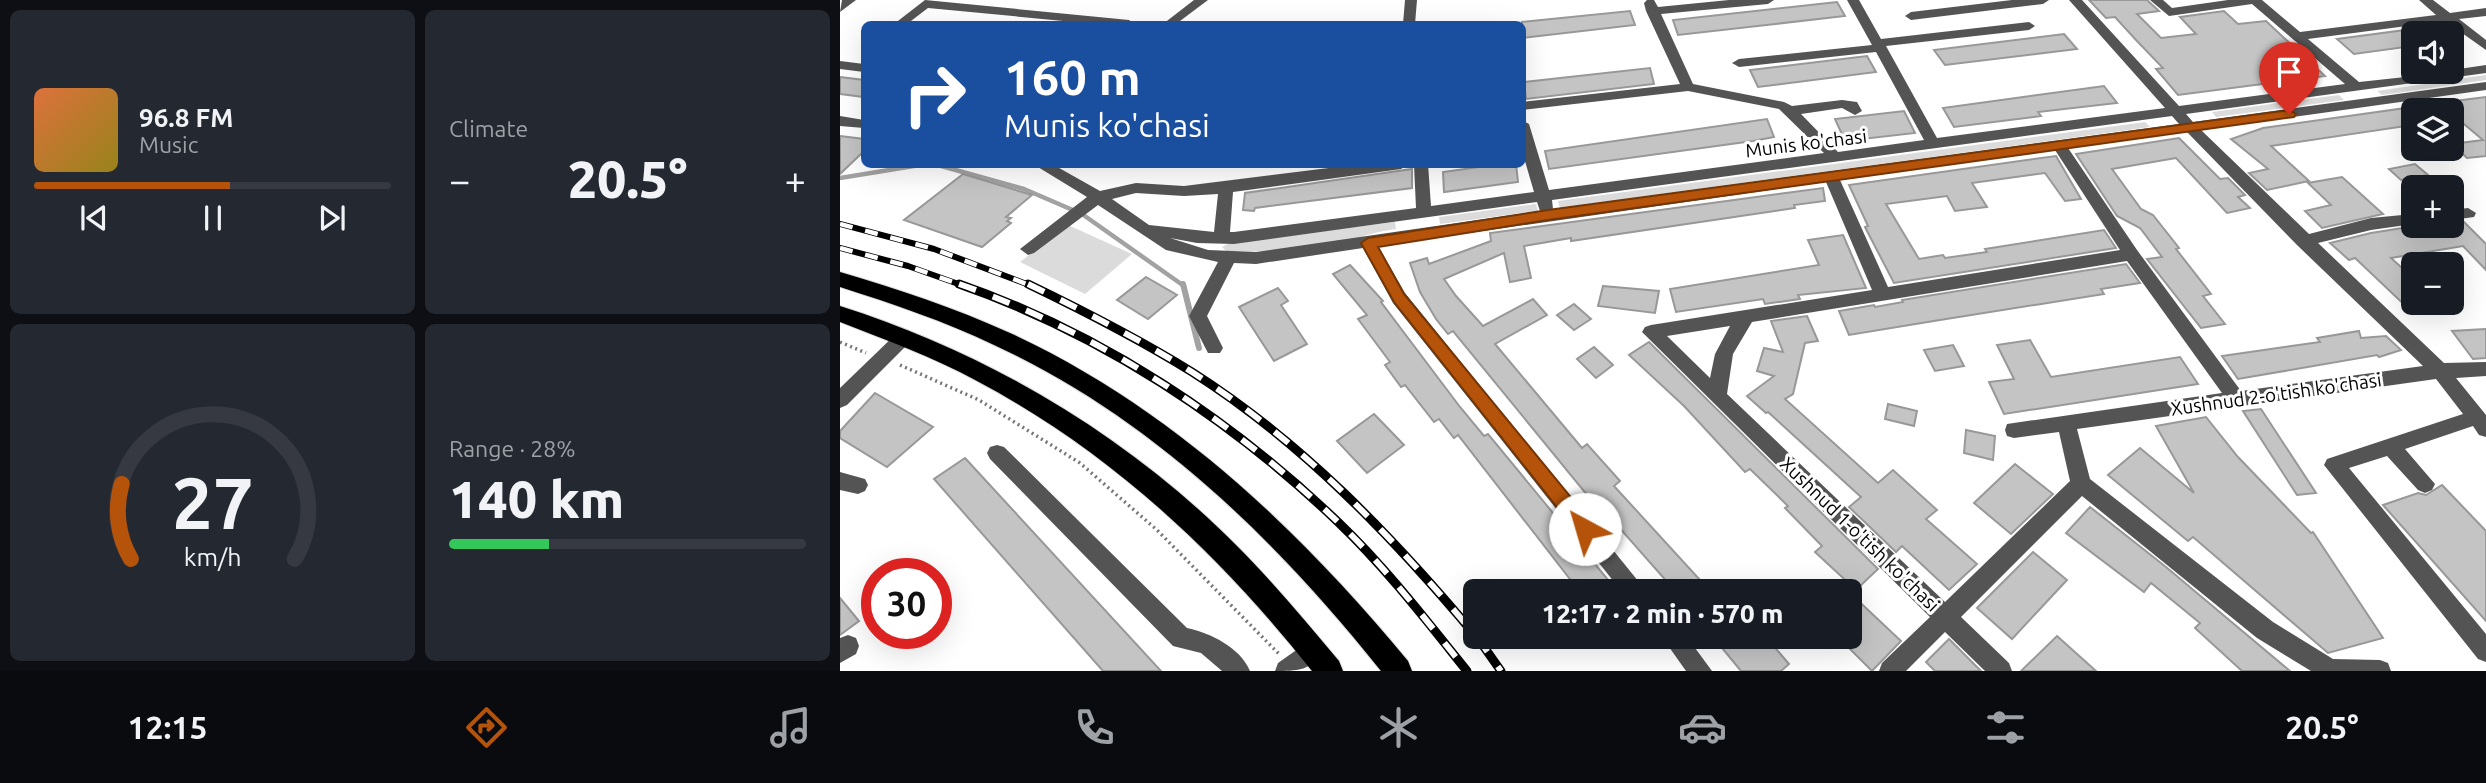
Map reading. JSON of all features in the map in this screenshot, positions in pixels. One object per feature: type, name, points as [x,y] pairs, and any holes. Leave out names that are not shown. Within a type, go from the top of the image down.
[{"type":"highway","points":[[840,279],[889,293],[990,333],[1073,376],[1139,417],[1221,482],[1277,534],[1352,613],[1398,671]]},
{"type":"highway","points":[[840,314],[958,360],[1037,402],[1089,435],[1140,473],[1214,540],[1263,591],[1329,671]]},
{"type":"street","points":[[840,8],[850,0]]},
{"type":"street","points":[[979,10],[990,0]]},
{"type":"street","points":[[1173,21],[1202,0]]},
{"type":"street","points":[[1409,21],[1411,0]]},
{"type":"street","points":[[1688,87],[1651,6],[1768,0]]},
{"type":"street","points":[[1853,0],[1934,145]]},
{"type":"street","points":[[1911,16],[2042,0]]},
{"type":"street","points":[[2076,0],[2193,128],[2303,241],[2440,371],[2481,423],[2390,446],[2333,465],[2486,651]]},
{"type":"street","points":[[2156,0],[2169,12],[2255,0],[2298,36],[2351,88],[2362,104]]},
{"type":"street","points":[[2425,0],[2486,46]]},
{"type":"street","points":[[904,21],[925,4],[1097,21]]},
{"type":"street","points":[[2298,36],[2486,12]]},
{"type":"street","points":[[1739,63],[2029,26]]},
{"type":"street","points":[[840,65],[861,68]]},
{"type":"street","name":"Munis ko'chasi","points":[[1131,221],[1173,233],[1221,238],[2179,113],[2486,69]]},
{"type":"street","name":"Munis ko'chasi","points":[[1047,168],[1098,197],[1172,246],[1228,258],[1284,256],[1548,215],[2060,147],[2486,86]]},
{"type":"street","points":[[1526,106],[1688,87],[1784,106],[1830,150],[1833,158]]},
{"type":"street","points":[[1790,111],[1842,104],[1852,105],[1855,111]]},
{"type":"street","points":[[840,121],[861,124]]},
{"type":"street","points":[[2060,147],[2131,254],[2237,400]]},
{"type":"street","points":[[1526,148],[1548,215]]},
{"type":"street","points":[[1028,249],[1098,197],[1136,188],[1184,191],[1226,188],[1372,168]]},
{"type":"street","points":[[1413,236],[1418,214],[1422,168]]},
{"type":"street","points":[[1831,176],[1883,295]]},
{"type":"street","points":[[1221,238],[1226,188]]},
{"type":"street","points":[[2303,241],[2371,224],[2401,220]]},
{"type":"street","points":[[1368,243],[1399,298],[1626,579]]},
{"type":"street","name":"Xushnud 1-o'tish ko'chasi","points":[[2001,671],[1651,332],[2131,254]]},
{"type":"street","points":[[1214,348],[1198,316],[1228,258]]},
{"type":"street","points":[[1718,397],[1718,372],[1731,335],[1746,316]]},
{"type":"street","points":[[840,400],[904,337]]},
{"type":"street","name":"Xushnud 2-o'tish ko'chasi","points":[[2014,430],[2440,371],[2486,369]]},
{"type":"street","points":[[2066,422],[2081,485],[2265,630],[2330,670],[2380,671]]},
{"type":"street","points":[[2390,446],[2425,484]]},
{"type":"street","points":[[998,453],[1181,638],[1206,643],[1228,668]]},
{"type":"street","points":[[1890,671],[2081,485]]},
{"type":"street","points":[[1289,668],[1312,649]]},
{"type":"street","points":[[1683,649],[1701,671]]},
{"type":"path","points":[[840,342],[942,382],[978,400],[1080,463],[1157,530],[1289,668]]},
{"type":"shaded area","points":[[2486,75],[2486,80],[2464,83],[2464,78]]},
{"type":"shaded area","points":[[2425,84],[2458,84],[2382,95],[2377,91]]},
{"type":"shaded area","points":[[2339,95],[2344,100],[2216,117],[2212,112]]},
{"type":"shaded area","points":[[2145,122],[2150,127],[1560,208],[1558,201]]},
{"type":"shaded area","points":[[1536,204],[1538,211],[1440,224],[1439,217]]},
{"type":"shaded area","points":[[1395,222],[1396,229],[1318,246],[1256,251],[1226,251],[1222,247],[1229,243]]},
{"type":"shaded area","points":[[1068,225],[1132,254],[1085,294],[1020,262]]},
{"type":"building","points":[[2089,0],[2147,0],[2159,11],[2137,14],[2161,38],[2196,34],[2180,17],[2224,11],[2238,24],[2266,21],[2325,76],[2178,95],[2156,69],[2163,68],[2115,17],[2106,18]]},
{"type":"building","points":[[1837,2],[1845,16],[1678,35],[1673,20]]},
{"type":"building","points":[[1630,11],[1635,25],[1526,38],[1526,22]]},
{"type":"building","points":[[2401,31],[2401,48],[2354,54],[2337,39]]},
{"type":"building","points":[[2064,34],[2077,49],[1945,65],[1934,50]]},
{"type":"building","points":[[1867,56],[1876,72],[1758,87],[1750,70]]},
{"type":"building","points":[[1650,68],[1654,84],[1526,99],[1526,82]]},
{"type":"building","points":[[840,77],[861,80],[861,97],[840,94]]},
{"type":"building","points":[[2104,86],[2117,103],[2038,112],[2041,116],[1954,127],[1943,108]]},
{"type":"building","points":[[2486,97],[2486,156],[2467,158],[2464,155],[2464,142],[2483,140],[2464,124],[2464,100]]},
{"type":"building","points":[[2401,109],[2401,127],[2271,146],[2309,181],[2267,190],[2249,173],[2268,169],[2231,139],[2263,128]]},
{"type":"building","points":[[1904,111],[1915,133],[1845,141],[1835,119]]},
{"type":"building","points":[[1767,119],[1774,137],[1753,141],[1549,169],[1545,151]]},
{"type":"building","points":[[840,136],[861,139],[861,154],[840,174]]},
{"type":"building","points":[[2179,138],[2220,179],[2228,178],[2245,195],[2238,197],[2250,208],[2227,213],[2176,158],[2112,169],[2141,209],[2153,215],[2179,248],[2176,249],[2211,294],[2203,296],[2225,324],[2201,328],[2147,259],[2162,257],[2140,228],[2117,216],[2076,154]]},
{"type":"building","points":[[2056,156],[2081,199],[2065,201],[2045,173],[1972,183],[1987,207],[1955,211],[1947,196],[1886,204],[1919,259],[1987,252],[1985,249],[2104,230],[2116,248],[1894,283],[1865,227],[1868,226],[1849,185]]},
{"type":"building","points":[[2415,164],[2428,175],[2401,175],[2401,180],[2389,169]]},
{"type":"building","points":[[1472,168],[1516,168],[1518,182],[1444,192],[1443,172]]},
{"type":"building","points":[[1412,169],[1412,188],[1255,208],[1254,211],[1243,210],[1245,193]]},
{"type":"building","points":[[963,174],[1032,195],[1006,217],[1011,218],[1007,221],[1011,223],[982,247],[904,220]]},
{"type":"building","points":[[2342,177],[2383,214],[2322,228],[2305,211],[2331,205],[2308,183]]},
{"type":"building","points":[[1823,188],[1825,201],[1794,205],[1795,208],[1524,246],[1531,278],[1510,282],[1504,253],[1444,279],[1483,326],[1533,299],[1547,315],[1495,344],[1582,448],[1587,444],[1620,481],[1614,486],[1699,579],[1665,579],[1594,499],[1592,501],[1453,331],[1448,334],[1436,319],[1420,292],[1410,263],[1427,258],[1429,264],[1491,241],[1490,233]]},
{"type":"building","points":[[2464,222],[2486,244],[2486,270],[2463,246],[2427,252],[2401,252],[2401,256],[2391,258],[2401,267],[2401,302],[2355,258],[2349,260],[2330,243],[2401,228],[2401,238],[2464,238]]},
{"type":"building","points":[[1843,235],[1866,288],[1798,295],[1800,299],[1765,304],[1763,299],[1676,312],[1670,289],[1819,265],[1808,240]]},
{"type":"building","points":[[2126,264],[2140,283],[2101,289],[2104,294],[1849,335],[1839,311],[1875,307],[1903,302],[1902,300]]},
{"type":"building","points":[[1350,265],[1383,301],[1381,302],[1460,407],[1484,436],[1488,434],[1607,579],[1570,579],[1458,435],[1454,438],[1439,419],[1434,422],[1405,385],[1401,387],[1385,365],[1390,362],[1358,319],[1367,315],[1333,274]]},
{"type":"building","points":[[1146,277],[1177,295],[1148,319],[1117,300]]},
{"type":"building","points":[[1603,286],[1659,291],[1655,313],[1598,306]]},
{"type":"building","points":[[1278,288],[1288,301],[1281,305],[1307,344],[1274,361],[1239,307]]},
{"type":"building","points":[[1574,304],[1591,319],[1574,330],[1557,315]]},
{"type":"building","points":[[1807,316],[1818,341],[1805,343],[1793,394],[1785,399],[1878,483],[1893,470],[1937,510],[1926,519],[1977,564],[1949,590],[1902,546],[1896,552],[1849,507],[1861,497],[1747,396],[1774,376],[1757,371],[1764,348],[1783,352],[1771,321]]},
{"type":"building","points":[[2486,329],[2486,358],[2473,359],[2452,331]]},
{"type":"building","points":[[2359,331],[2361,338],[2386,336],[2401,350],[2379,357],[2377,355],[2238,379],[2222,356],[2320,342],[2317,338]]},
{"type":"building","points":[[2030,340],[2051,377],[2180,357],[2198,384],[2004,414],[1989,382],[2014,379],[1997,345]]},
{"type":"building","points":[[1649,342],[1878,569],[1862,584],[1862,579],[1844,579],[1815,552],[1822,546],[1785,508],[1788,506],[1750,469],[1745,472],[1684,406],[1629,355]]},
{"type":"building","points":[[1953,345],[1964,366],[1935,371],[1924,350]]},
{"type":"building","points":[[1594,347],[1613,365],[1596,378],[1577,359]]},
{"type":"building","points":[[875,393],[933,427],[887,467],[840,438],[840,431]]},
{"type":"building","points":[[1888,404],[1917,411],[1914,426],[1885,419]]},
{"type":"building","points":[[2261,409],[2316,493],[2297,495],[2243,411]]},
{"type":"building","points":[[1374,414],[1404,445],[1367,473],[1337,441]]},
{"type":"building","points":[[2206,417],[2238,457],[2311,533],[2313,532],[2383,638],[2328,653],[2193,537],[2188,541],[2108,475],[2140,448],[2194,493],[2156,426]]},
{"type":"building","points":[[1966,430],[1995,436],[1993,460],[1964,453]]},
{"type":"building","points":[[965,458],[1161,671],[1103,671],[934,479]]},
{"type":"building","points":[[2015,464],[2053,494],[2011,534],[1974,503]]},
{"type":"building","points":[[2442,485],[2486,531],[2486,621],[2383,505],[2418,493],[2426,495]]},
{"type":"building","points":[[2090,507],[2290,671],[2242,671],[2195,628],[2200,623],[2151,583],[2144,592],[2066,533]]},
{"type":"building","points":[[2033,552],[2067,580],[2012,639],[1977,608]]},
{"type":"building","points":[[840,598],[859,621],[840,635]]},
{"type":"building","points":[[1862,604],[1901,641],[1872,671],[1850,649],[1862,649]]},
{"type":"building","points":[[2057,636],[2096,671],[2021,671]]},
{"type":"building","points":[[1949,639],[1981,671],[1935,671],[1926,662]]},
{"type":"building","points":[[1723,649],[1776,649],[1789,664],[1781,671],[1741,671]]},
{"type":"waterway","points":[[840,178],[901,168]]},
{"type":"waterway","points":[[948,168],[1024,189],[1082,214],[1183,286]]},
{"type":"waterway","points":[[1183,286],[1199,348]]},
{"type":"railway","points":[[840,224],[934,249],[1032,286]]},
{"type":"railway","points":[[840,248],[908,266],[964,286]]},
{"type":"railway","points":[[959,284],[1063,327],[1113,354],[1161,383],[1254,449],[1356,540],[1467,671]]},
{"type":"railway","points":[[1028,284],[1032,286]]},
{"type":"railway","points":[[1032,286],[1172,360],[1232,399],[1271,429],[1344,493],[1463,621]]},
{"type":"railway","points":[[1485,649],[1501,671]]},
{"type":"route","points":[[1585,529],[1399,298],[1368,243],[1548,215],[2289,114]]}]
